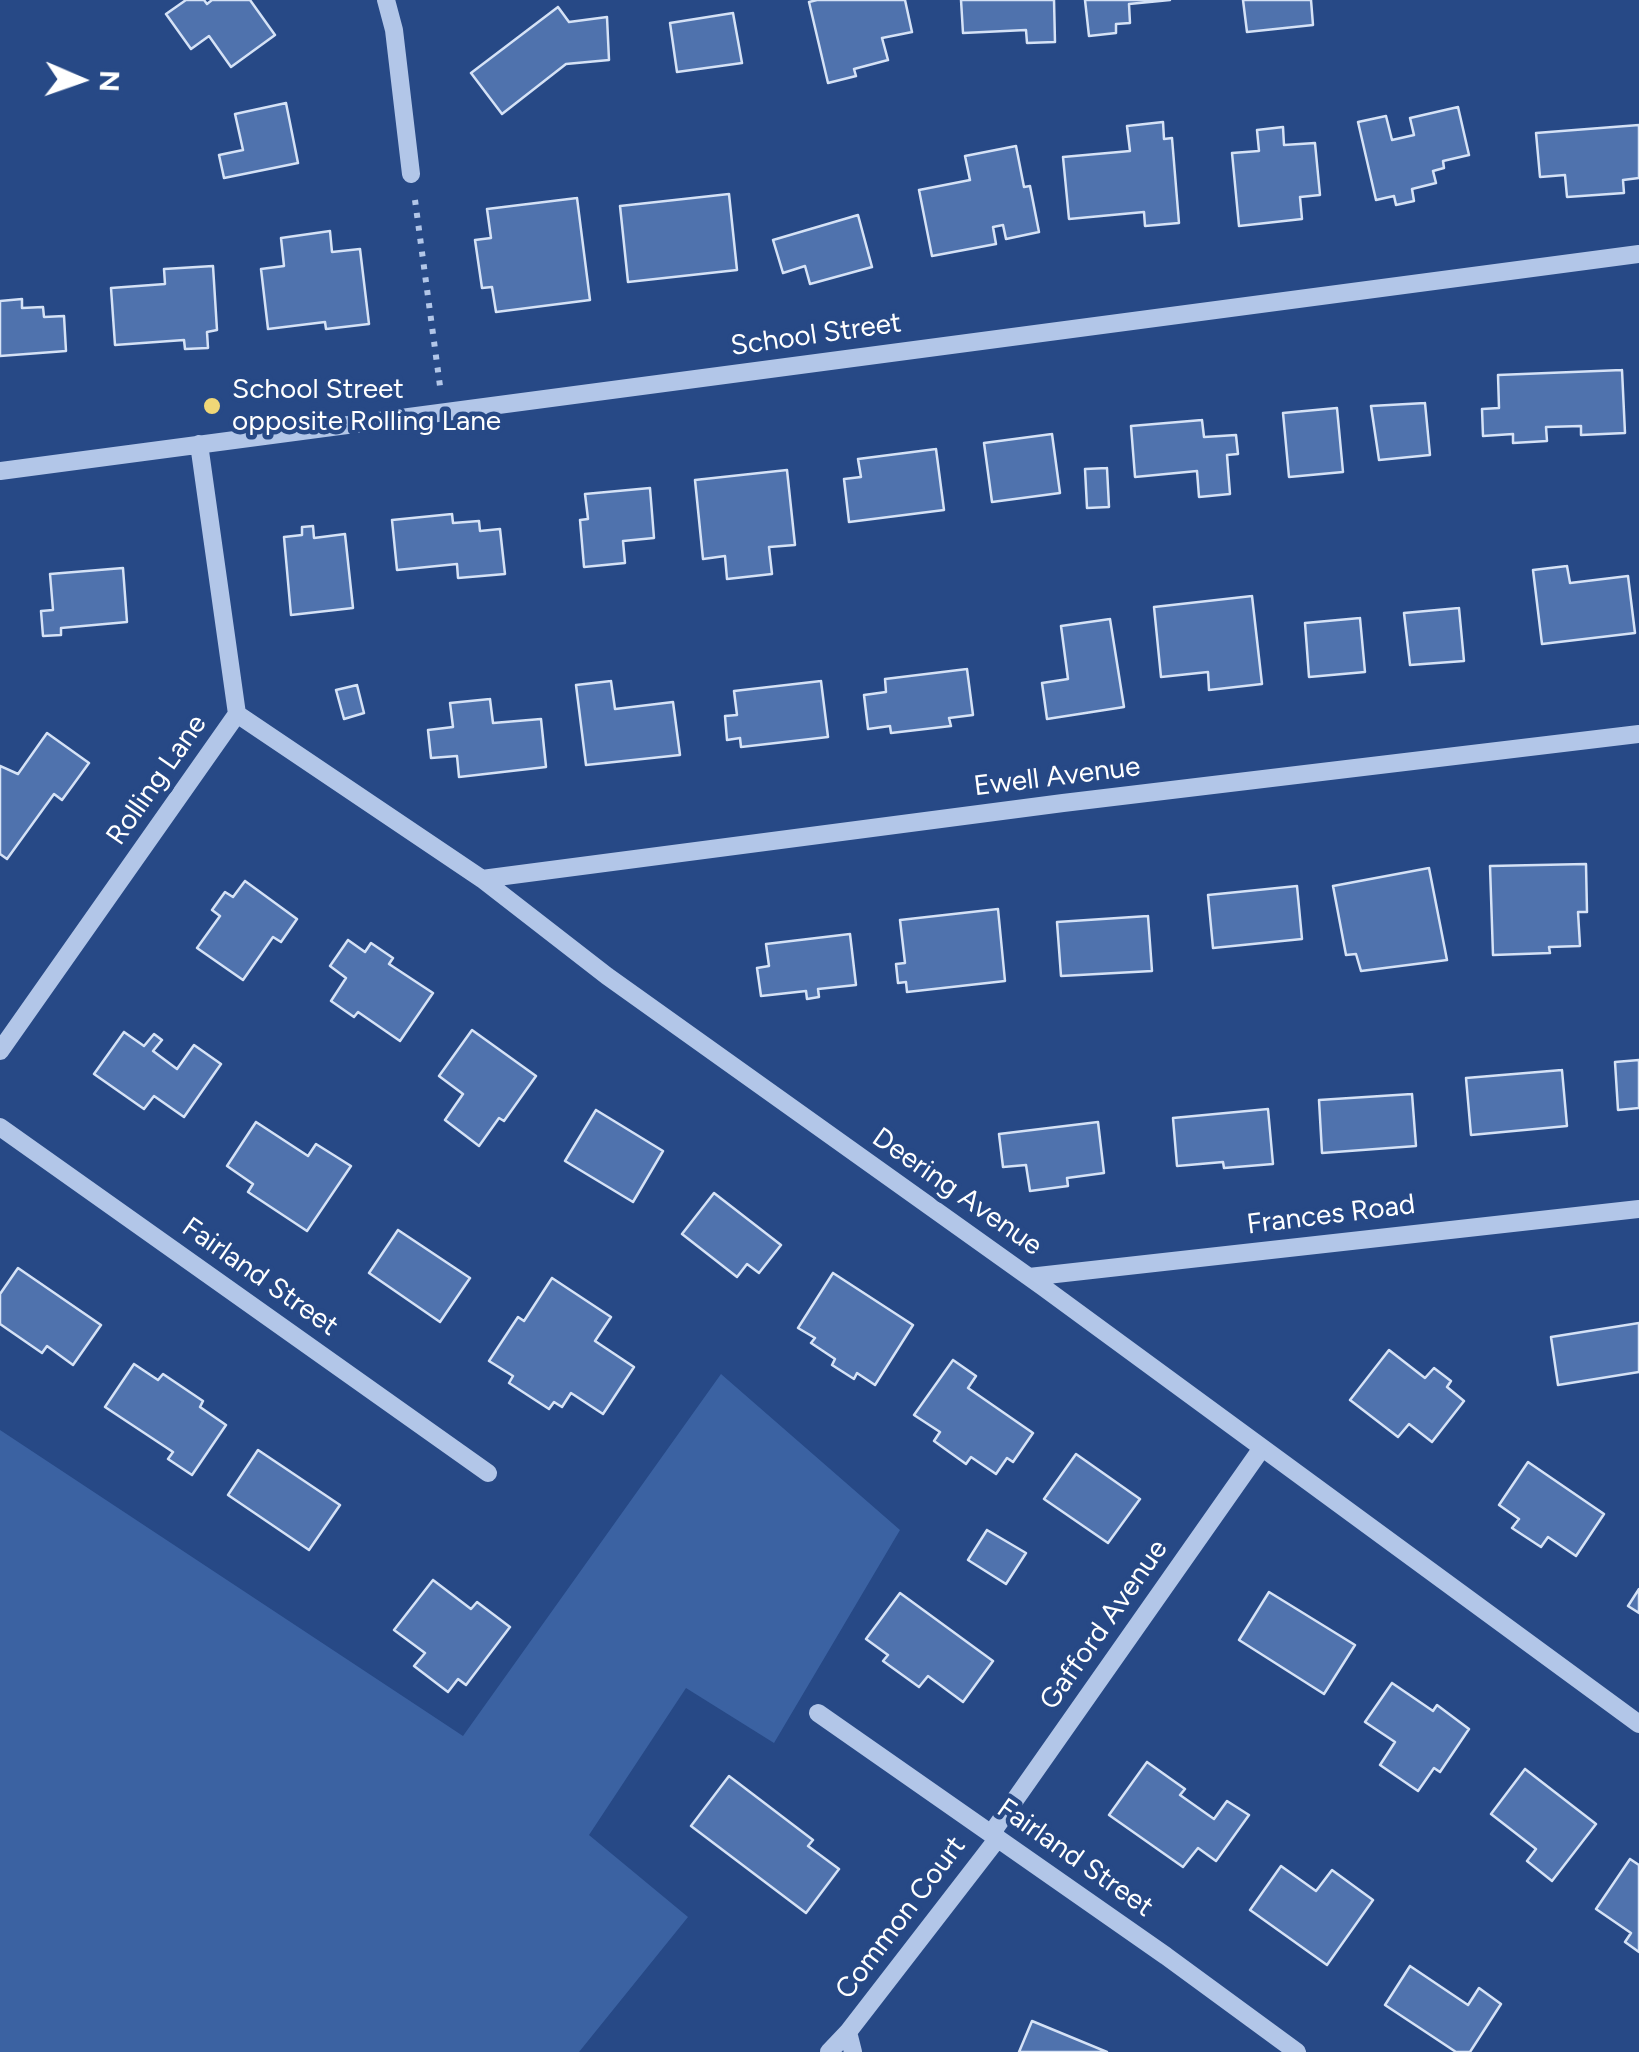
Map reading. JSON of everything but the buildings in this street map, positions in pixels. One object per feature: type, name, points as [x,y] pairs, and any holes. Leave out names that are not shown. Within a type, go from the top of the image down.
[{"type":"street","points":[[386,0],[394,30],[411,174]]},
{"type":"street","name":"School Street","points":[[0,471],[1639,254]]},
{"type":"street","name":"Rolling Lane","points":[[0,1051],[238,714],[199,444]]},
{"type":"street","name":"Deering Avenue","points":[[238,714],[482,879],[607,976],[1029,1277],[1639,1724]]},
{"type":"street","name":"Ewell Avenue","points":[[482,879],[1639,734]]},
{"type":"street","name":"Fairland Street","points":[[0,1127],[488,1473]]},
{"type":"street","name":"Frances Road","points":[[1029,1277],[1639,1209]]},
{"type":"street","name":"Gafford Avenue","points":[[994,1836],[1262,1448]]},
{"type":"street","name":"Fairland Street","points":[[818,1713],[1297,2052]]},
{"type":"street","name":"Common Court","points":[[829,2052],[994,1836]]},
{"type":"street","name":"Common Court","points":[[848,2032],[852,2052]]},
{"type":"path","points":[[411,174],[444,412]]},
{"type":"shaded area","points":[[721,1374],[900,1530],[774,1743],[686,1688],[589,1835],[688,1917],[579,2052],[0,2052],[0,1430],[463,1736]]},
{"type":"place","name":"School Street opposite Rolling Lane","points":[[212,406]]}]
